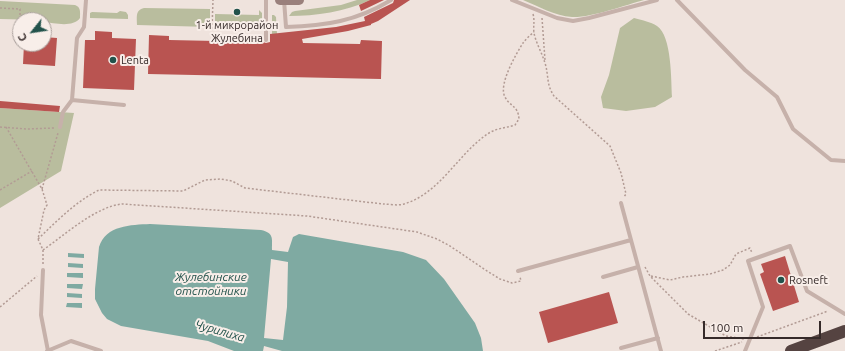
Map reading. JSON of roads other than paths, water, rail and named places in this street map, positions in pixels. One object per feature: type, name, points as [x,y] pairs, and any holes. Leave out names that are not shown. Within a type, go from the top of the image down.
[{"type":"highway","points":[[791,351],[845,331]]},
{"type":"main road","points":[[280,0],[299,0]]},
{"type":"lane","points":[[60,127],[63,112],[72,100],[77,38],[84,27],[86,0]]},
{"type":"lane","points":[[266,0],[266,40]]},
{"type":"lane","points":[[284,0],[286,27],[346,21],[363,15],[391,0]]},
{"type":"lane","points":[[512,0],[557,18],[573,21],[657,0]]},
{"type":"lane","points":[[677,0],[745,70],[777,97],[792,128],[831,160],[845,161]]},
{"type":"lane","points":[[72,100],[124,104]]},
{"type":"lane","points":[[620,203],[661,351]]},
{"type":"lane","points":[[518,271],[631,240]]},
{"type":"lane","points":[[745,351],[763,307],[748,261],[753,259],[790,246],[807,291],[845,314]]},
{"type":"lane","points":[[603,277],[638,266]]},
{"type":"lane","points":[[43,270],[41,315],[48,351],[71,341],[101,351]]},
{"type":"lane","points":[[621,348],[658,338]]},
{"type":"water","name":"Жулебинские отстойники","points":[[150,224],[261,230],[270,234],[272,250],[288,252],[293,237],[299,234],[403,252],[426,260],[444,279],[475,323],[481,338],[483,351],[282,351],[264,346],[263,351],[234,351],[208,341],[121,326],[107,319],[102,313],[95,299],[99,247],[102,240],[113,230],[127,226]],"holes":[[[271,259],[288,262],[287,307],[283,340],[264,338]]]},
{"type":"water","points":[[68,253],[84,254],[84,258],[68,257]]},
{"type":"water","points":[[68,263],[83,264],[83,268],[68,267]]},
{"type":"water","points":[[67,273],[83,273],[83,278],[67,277]]},
{"type":"water","points":[[67,284],[83,284],[82,289],[67,288]]},
{"type":"water","points":[[67,293],[82,294],[82,298],[67,297]]},
{"type":"water","points":[[67,303],[82,303],[82,308],[66,307]]},
{"type":"place","name":"1-й микрорайон Жулебина","points":[[237,12]]},
{"type":"place","name":"Lenta","points":[[113,60]]},
{"type":"place","name":"Rosneft","points":[[781,280]]},
{"type":"water label","name":"Чурилиха","points":[[220,331]]}]
